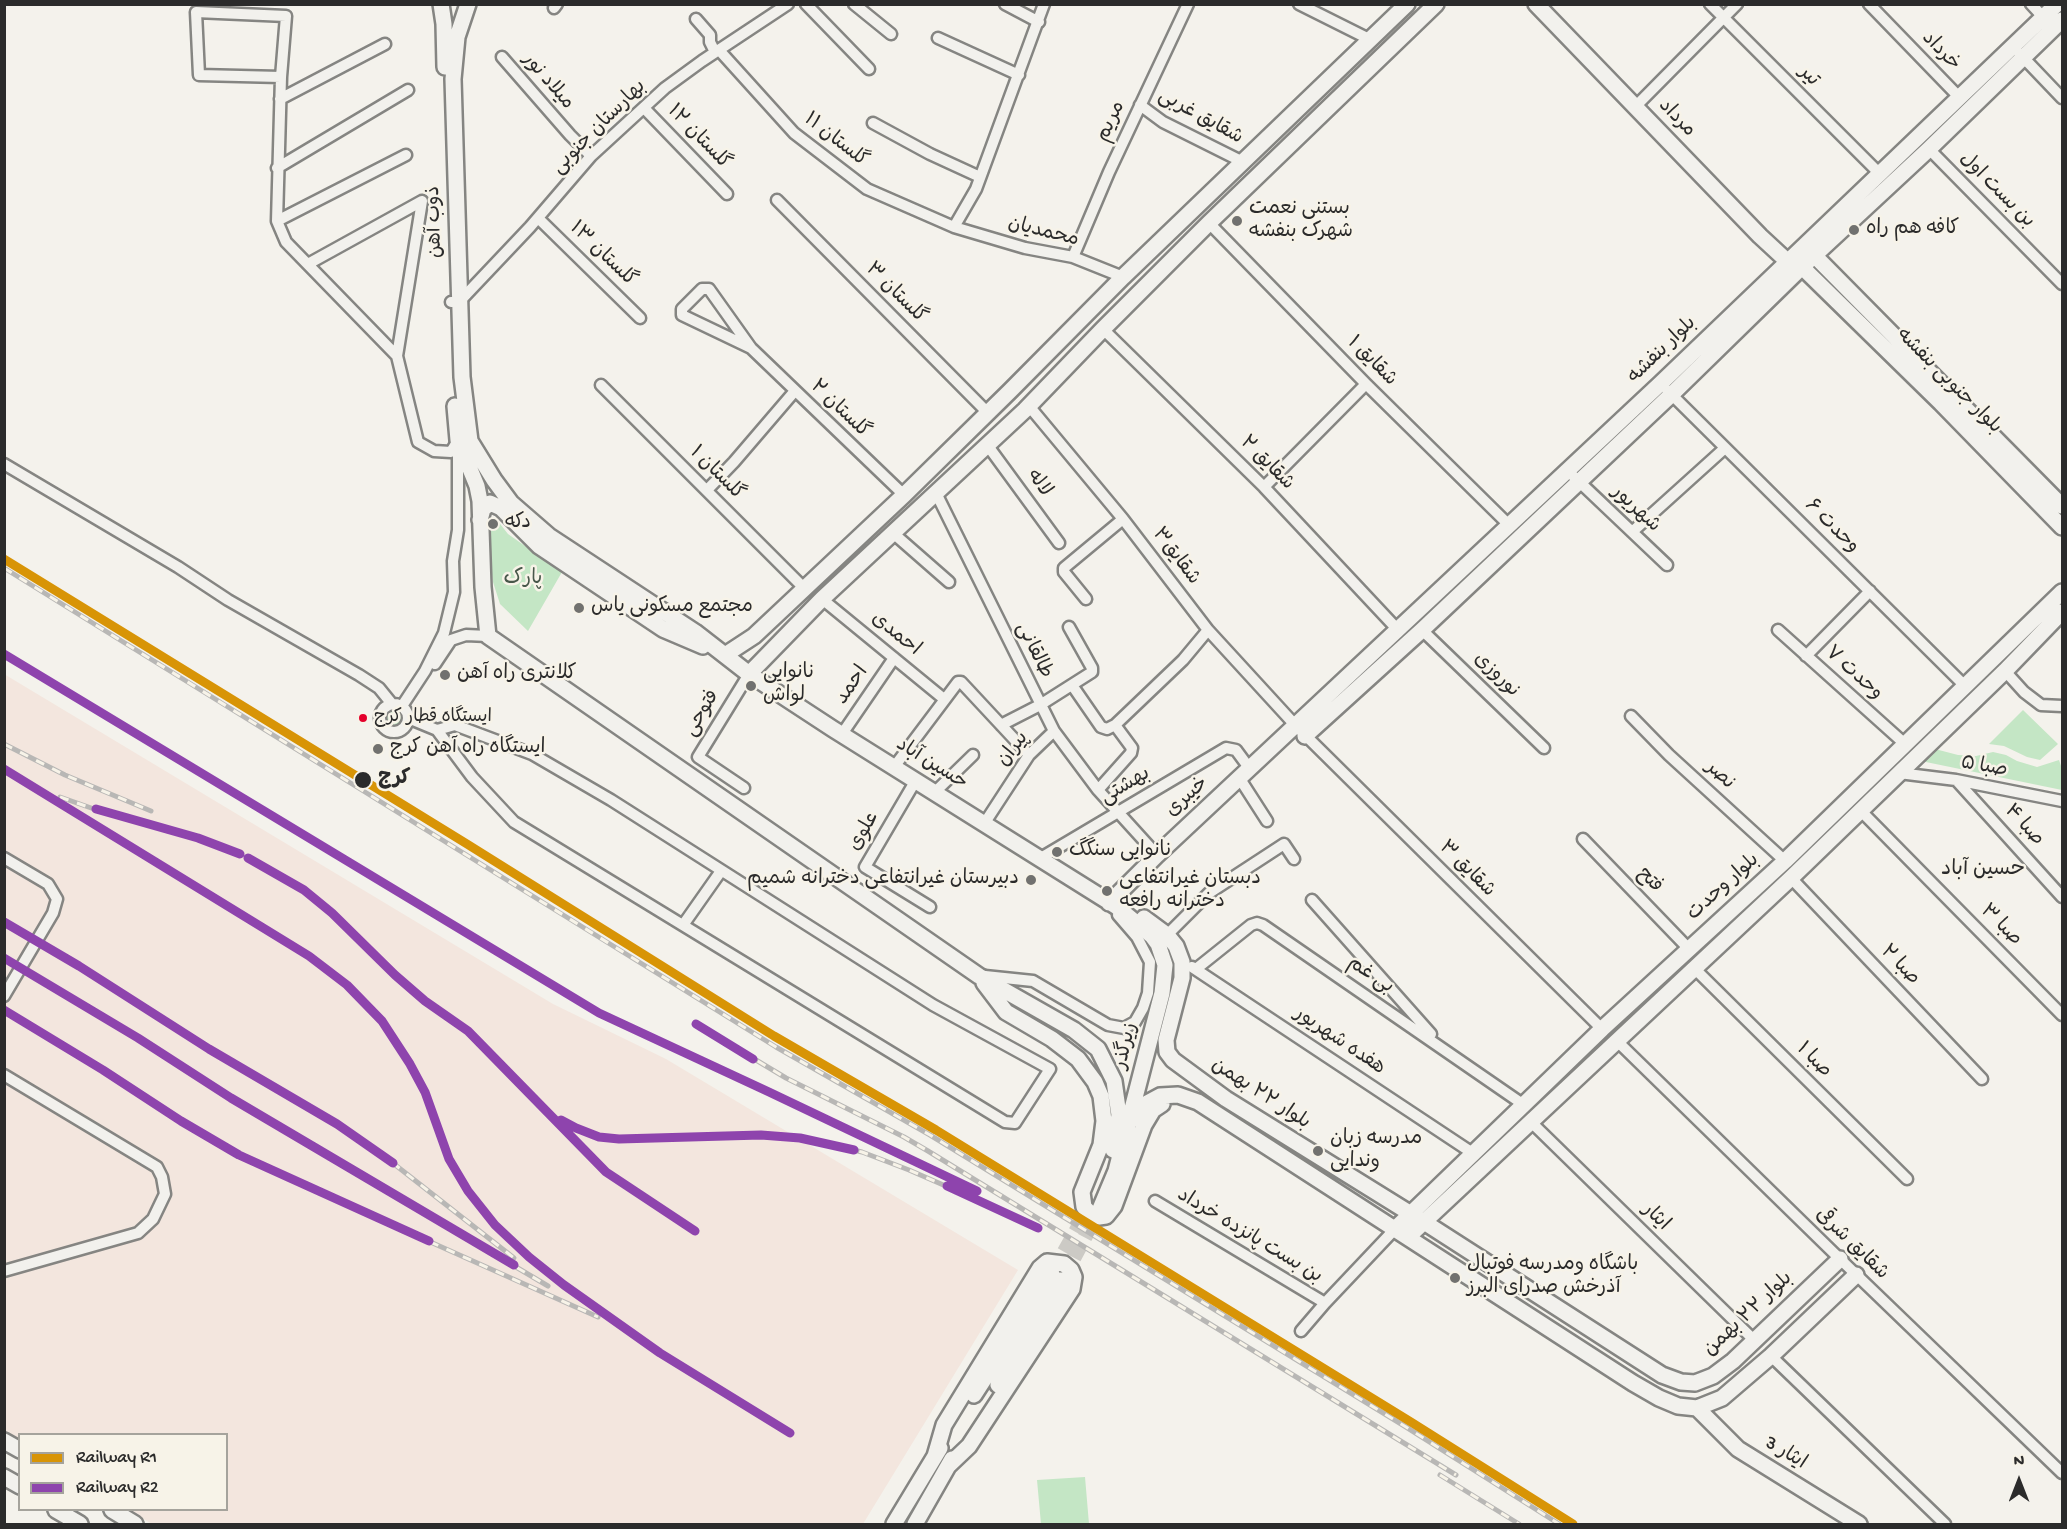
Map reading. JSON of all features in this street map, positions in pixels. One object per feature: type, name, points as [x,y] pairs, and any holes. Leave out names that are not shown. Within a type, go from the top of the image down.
[{"type":"main road","name":"ذوب آهن","points":[[441,4],[444,10],[455,302]]},
{"type":"main road","name":"ذوب آهن","points":[[464,440],[453,378],[455,302],[453,79],[457,37],[468,4]]},
{"type":"main road","points":[[725,656],[754,636],[904,495],[1123,277],[1407,4]]},
{"type":"main road","points":[[749,674],[822,599],[1011,424],[1209,223],[1436,4]]},
{"type":"main road","name":"مرداد","points":[[1536,4],[1787,261]]},
{"type":"main road","name":"بلوار بنفشه","points":[[1301,731],[1361,675],[1422,630],[1573,476],[1802,267],[1810,251],[1880,174],[2057,4]]},
{"type":"main road","name":"بلوار بنفشه","points":[[1666,389],[1787,261],[1810,251],[1929,149],[2062,20]]},
{"type":"main road","points":[[1287,121],[1289,132],[1301,135]]},
{"type":"main road","points":[[1265,142],[1272,141],[1277,144],[1280,150],[1279,156]]},
{"type":"main road","name":"بلوار جنوبی بنفشه","points":[[1810,251],[2062,506]]},
{"type":"main road","points":[[1787,261],[1802,267]]},
{"type":"main road","name":"بلوار جنوبی بنفشه","points":[[1802,267],[2062,527]]},
{"type":"main road","points":[[1010,392],[1011,401],[1017,407],[1027,408]]},
{"type":"main road","points":[[992,409],[1007,409],[1011,415],[1011,424]]},
{"type":"main road","points":[[464,440],[480,501],[483,587],[489,636],[979,976],[1074,1030],[1098,1049],[1114,1080],[1124,1119]]},
{"type":"main road","name":"حسین آباد","points":[[464,440],[511,503],[549,536],[695,632],[749,674],[1110,903]]},
{"type":"main road","name":"بلوار بنفشه","points":[[1361,675],[1398,630],[1509,525],[1573,476]]},
{"type":"main road","name":"حسین آباد","points":[[480,521],[483,509],[490,503],[501,508],[539,546],[663,629],[725,656]]},
{"type":"main road","name":"بلوار وحدت","points":[[1402,1233],[1438,1198],[1474,1154],[1602,1029],[1761,884],[2062,592]]},
{"type":"main road","name":"بلوار وحدت","points":[[1438,1198],[1531,1122],[1772,896],[2005,671],[2062,612]]},
{"type":"main road","points":[[754,636],[755,645],[762,651],[771,652]]},
{"type":"main road","name":"خیبری","points":[[1110,903],[1157,855],[1245,774],[1301,731]]},
{"type":"main road","points":[[1761,884],[1772,896]]},
{"type":"main road","points":[[1110,903],[1133,911],[1167,934],[1189,965]]},
{"type":"main road","name":"زیرگذر","points":[[1095,1207],[1116,1171],[1124,1119],[1162,993],[1165,965],[1162,953],[1152,936],[1110,903]]},
{"type":"main road","name":"بلوار ۲۲ بهمن","points":[[1189,965],[1182,978],[1166,1040],[1167,1052],[1186,1072],[1662,1375],[1682,1382],[1695,1383],[1713,1377],[1840,1259]]},
{"type":"main road","points":[[979,976],[1006,1012],[1053,1039],[1078,1059],[1095,1082],[1101,1096],[1104,1121],[1101,1145],[1082,1192],[1084,1207],[1091,1214],[1099,1217],[1106,1216],[1114,1206],[1144,1125],[1153,1110],[1165,1102],[1178,1102],[1213,1120],[1236,1128]]},
{"type":"main road","name":"بلوار ۲۲ بهمن","points":[[1124,1119],[1160,1096],[1178,1095],[1198,1102],[1659,1398],[1678,1406],[1697,1408]]},
{"type":"main road","points":[[1265,1146],[1276,1131]]},
{"type":"main road","points":[[935,1456],[944,1425],[1040,1268],[1047,1262],[1064,1264],[1071,1270],[1074,1277],[1072,1289],[969,1446],[948,1466]]},
{"type":"main road","points":[[1697,1408],[1722,1398],[1772,1356],[1856,1275]]},
{"type":"main road","points":[[894,1524],[935,1456],[1057,1277],[915,1524]]},
{"type":"main road","name":"ایثار 3","points":[[1697,1408],[1738,1449],[1859,1524]]},
{"type":"main road","points":[[4,1441],[18,1449]]},
{"type":"main road","points":[[4,1477],[18,1485]]},
{"type":"main road","points":[[59,1511],[80,1524]]},
{"type":"main road","points":[[115,1511],[135,1524]]},
{"type":"street","name":"بهارستان جنوبی","points":[[455,302],[538,218],[591,156],[665,88],[788,4]]},
{"type":"street","points":[[806,4],[868,69]]},
{"type":"street","points":[[854,4],[891,34]]},
{"type":"street","points":[[1005,4],[1039,22]]},
{"type":"street","points":[[954,227],[976,189],[1044,4]]},
{"type":"street","name":"مریم","points":[[1073,257],[1140,105],[1188,4]]},
{"type":"street","points":[[1299,4],[1371,40]]},
{"type":"street","name":"تیر","points":[[1710,4],[1880,174]]},
{"type":"street","points":[[1635,107],[1737,4]]},
{"type":"street","name":"خرداد","points":[[1869,4],[1960,98]]},
{"type":"street","points":[[2031,4],[2044,18]]},
{"type":"street","points":[[281,77],[199,75],[196,12],[286,16],[280,99],[277,221],[286,242],[397,356]]},
{"type":"street","points":[[696,19],[710,35],[710,42],[717,51]]},
{"type":"street","points":[[938,38],[1019,75]]},
{"type":"street","points":[[280,99],[385,44]]},
{"type":"street","points":[[2012,46],[2062,98]]},
{"type":"street","name":"گلستان ۱۱","points":[[717,51],[794,133],[867,189],[954,227]]},
{"type":"street","name":"میلاد نور","points":[[502,57],[591,156]]},
{"type":"street","points":[[277,168],[408,90]]},
{"type":"street","name":"شقایق غربی","points":[[1140,105],[1163,123],[1243,162]]},
{"type":"street","name":"گلستان ۱۲","points":[[644,108],[727,194]]},
{"type":"street","points":[[873,123],[930,154],[980,177]]},
{"type":"street","name":"بن بست اول","points":[[1929,149],[2062,284]]},
{"type":"street","points":[[277,221],[406,155]]},
{"type":"street","name":"گلستان ۳","points":[[777,200],[992,409]]},
{"type":"street","points":[[308,264],[422,201],[397,356],[418,442],[434,451],[451,452],[464,440]]},
{"type":"street","name":"گلستان ۱۳","points":[[538,218],[640,318]]},
{"type":"street","name":"شقایق ۱","points":[[1209,223],[1366,384],[1509,525]]},
{"type":"street","name":"محمدیان","points":[[954,227],[1025,248],[1073,257],[1123,277]]},
{"type":"street","name":"گلستان ۲","points":[[751,348],[682,315],[682,309],[702,289],[709,289],[751,348],[794,392],[904,495]]},
{"type":"street","name":"شقایق ۲","points":[[1103,329],[1264,487],[1398,630]]},
{"type":"street","points":[[1264,487],[1366,384]]},
{"type":"street","name":"گلستان ۱","points":[[601,385],[805,589]]},
{"type":"street","name":"وحدت ۶","points":[[1666,389],[1965,686]]},
{"type":"street","points":[[706,490],[734,462],[794,392]]},
{"type":"street","name":"شقایق۳","points":[[1027,408],[1123,519],[1208,630],[1301,731]]},
{"type":"street","points":[[402,710],[444,633],[454,592],[453,561],[458,530],[464,440]]},
{"type":"street","name":"لاله","points":[[988,446],[1059,543]]},
{"type":"street","points":[[1632,532],[1725,447]]},
{"type":"street","points":[[4,464],[160,556],[228,600],[379,688],[402,710],[437,730],[472,777],[514,822],[1005,1122],[1015,1123],[1050,1069],[933,1005],[611,800],[532,754],[455,725],[437,730]]},
{"type":"street","name":"شهریور","points":[[1573,476],[1667,565]]},
{"type":"street","name":"طالقانی","points":[[936,493],[1054,731],[1098,790],[1157,855]]},
{"type":"street","points":[[1086,599],[1064,570],[1123,519]]},
{"type":"street","points":[[893,533],[949,582]]},
{"type":"street","points":[[1806,656],[1870,591]]},
{"type":"street","name":"احمدی","points":[[822,599],[944,699]]},
{"type":"street","points":[[1001,725],[1040,705],[1093,670],[1069,627]]},
{"type":"street","points":[[1072,685],[1101,727],[1107,729],[1183,660],[1208,630]]},
{"type":"street","name":"نوروزی","points":[[1422,630],[1544,748]]},
{"type":"street","name":"وحدت ۷","points":[[1778,630],[1905,744]]},
{"type":"street","points":[[402,710],[451,640],[466,634],[489,636]]},
{"type":"street","name":"احمد","points":[[842,734],[894,658]]},
{"type":"street","points":[[2005,671],[2024,692],[2041,705],[2062,706]]},
{"type":"street","name":"فتوحی","points":[[744,788],[698,757],[749,674]]},
{"type":"street","points":[[894,767],[958,682],[961,682],[1029,755]]},
{"type":"street","name":"نصر","points":[[1631,716],[1669,755],[1785,861]]},
{"type":"street","points":[[1098,790],[1132,751],[1115,724]]},
{"type":"street","name":"پیران","points":[[984,824],[1029,755],[1054,731]]},
{"type":"street","name":"شقایق ۳","points":[[1301,731],[1602,1029]]},
{"type":"street","name":"بهشتی","points":[[1039,859],[1226,748],[1232,747],[1245,774]]},
{"type":"street","points":[[935,792],[972,755]]},
{"type":"street","name":"صبا ۵","points":[[1899,773],[1956,780],[2062,801]]},
{"type":"street","points":[[1245,774],[1267,821]]},
{"type":"street","name":"علوی","points":[[916,780],[865,867],[930,907]]},
{"type":"street","name":"صبا ۴","points":[[1956,780],[2062,897]]},
{"type":"street","name":"صبا ۳","points":[[1861,811],[2062,1015]]},
{"type":"street","name":"فتح","points":[[1583,839],[1689,949]]},
{"type":"street","points":[[1167,934],[1209,893],[1284,844],[1294,859]]},
{"type":"street","points":[[4,858],[48,884],[57,899],[53,913],[4,996]]},
{"type":"street","points":[[683,925],[721,871]]},
{"type":"street","name":"صبا ۲","points":[[1791,878],[1982,1079]]},
{"type":"street","points":[[1312,900],[1443,1048]]},
{"type":"street","points":[[979,976],[1033,981],[1108,1025],[1124,1028],[1135,1022],[1148,993],[1150,962],[1137,937],[1110,903]]},
{"type":"street","name":"بی غم","points":[[1189,965],[1251,925],[1257,923],[1263,925],[1524,1105]]},
{"type":"street","name":"هفده شهریور","points":[[1189,965],[1474,1154]]},
{"type":"street","name":"صبا ۱","points":[[1694,968],[1907,1179]]},
{"type":"street","name":"شقایق شرقی","points":[[1617,1041],[2062,1473]]},
{"type":"street","points":[[4,1075],[157,1167],[162,1177],[165,1194],[153,1219],[138,1233],[4,1270]]},
{"type":"street","name":"ایثار","points":[[1531,1122],[1754,1340]]},
{"type":"street","name":"بن بست پانزده خرداد","points":[[1155,1202],[1324,1303]]},
{"type":"street","points":[[1300,1331],[1324,1303],[1402,1233]]},
{"type":"street","points":[[1772,1356],[1945,1524]]},
{"type":"shaded area","points":[[4,674],[553,1004],[666,1059],[1018,1270],[863,1524],[152,1524],[130,1511],[228,1511],[228,1433],[18,1433],[18,1441],[5,1433]]},
{"type":"green space","name":"پارک","points":[[497,520],[508,534],[562,572],[528,631],[500,604],[493,582],[487,539]]},
{"type":"green space","points":[[394,705],[403,709],[407,718],[403,727],[394,731],[385,727],[381,718],[385,709]]},
{"type":"green space","points":[[2023,710],[2058,744],[2040,760],[2027,757],[2004,746],[1989,744]]},
{"type":"green space","points":[[1935,749],[1958,755],[1976,756],[1993,752],[2037,767],[2059,760],[2062,769],[2062,790],[1921,761]]},
{"type":"green space","points":[[1085,1477],[1089,1524],[1041,1524],[1037,1480]]},
{"type":"tunnel","points":[[1063,1278],[1100,1209]]},
{"type":"tunnel","points":[[1053,1272],[1088,1210]]},
{"type":"railway","points":[[4,568],[776,1047],[930,1135],[1406,1427],[1559,1524]]},
{"type":"railway","points":[[4,654],[599,1013],[977,1191]]},
{"type":"railway","points":[[4,744],[65,775],[151,811]]},
{"type":"railway","points":[[4,769],[309,956],[347,985],[382,1021],[410,1064],[425,1092],[449,1159],[468,1191],[495,1225],[529,1257],[564,1285],[660,1353],[790,1433]]},
{"type":"railway","points":[[60,797],[94,809],[198,838],[240,854]]},
{"type":"railway","points":[[248,858],[304,890],[332,913],[425,1001],[468,1031],[606,1172],[695,1231]]},
{"type":"railway","points":[[4,922],[163,1019]]},
{"type":"railway","points":[[4,958],[76,1001]]},
{"type":"railway","points":[[4,1010],[239,1155],[598,1317]]},
{"type":"railway","points":[[696,1024],[786,1078],[928,1151],[1456,1475]]},
{"type":"railway","points":[[117,1025],[231,1098],[548,1286]]},
{"type":"railway","points":[[209,1049],[337,1124],[380,1153],[514,1258]]},
{"type":"railway","points":[[559,1119],[599,1137],[619,1139],[761,1135],[800,1138],[828,1144],[862,1152],[909,1170],[1038,1228]]},
{"type":"railway","points":[[1440,1475],[1519,1524]]},
{"type":"rail line","name":"R1","points":[[4,559],[774,1036],[936,1130],[1573,1524]]},
{"type":"rail line","name":"R2","points":[[4,654],[599,1013],[977,1191]]},
{"type":"rail line","name":"R2","points":[[4,769],[309,956],[347,985],[382,1021],[410,1064],[425,1092],[449,1159],[468,1191],[495,1225],[529,1257],[564,1285],[660,1353],[790,1433]]},
{"type":"rail line","name":"R2","points":[[96,809],[198,838],[240,854]]},
{"type":"rail line","name":"R2","points":[[248,858],[304,890],[332,913],[425,1001],[468,1031],[606,1172],[695,1231]]},
{"type":"rail line","name":"R2","points":[[4,922],[79,966],[209,1049],[337,1124],[393,1163]]},
{"type":"rail line","name":"R2","points":[[4,958],[138,1038],[231,1098],[514,1265]]},
{"type":"rail line","name":"R2","points":[[4,1010],[239,1155],[429,1241]]},
{"type":"rail line","name":"R2","points":[[696,1024],[753,1059]]},
{"type":"rail line","name":"R2","points":[[561,1120],[599,1137],[619,1139],[761,1135],[800,1138],[854,1150]]},
{"type":"rail line","name":"R2","points":[[947,1186],[1038,1228]]},
{"type":"place","name":"بستنی نعمت شهرک بنفشه","points":[[1237,221]]},
{"type":"place","name":"کافه هم راه","points":[[1854,230]]},
{"type":"place","name":"دکه","points":[[493,524]]},
{"type":"place","name":"مجتمع مسکونی یاس","points":[[579,608]]},
{"type":"place","name":"کلانتری راه آهن","points":[[445,675]]},
{"type":"place","name":"نانوایی لواش","points":[[751,686]]},
{"type":"place","name":"ایستگاه قطار کرج","points":[[363,718]]},
{"type":"place","name":"ایستگاه راه آهن کرج","points":[[378,749]]},
{"type":"place","name":"کرج","points":[[363,780]]},
{"type":"place","name":"نانوایی سنگگ","points":[[1057,852]]},
{"type":"place","name":"دبیرستان غیرانتفاعی دخترانه شمیم","points":[[1031,880]]},
{"type":"place","name":"دبستان غیرانتفاعی دخترانه رافعه","points":[[1107,891]]},
{"type":"place","name":"مدرسه زبان وندایی","points":[[1318,1151]]},
{"type":"place","name":"باشگاه ومدرسه فوتبال آذرخش صدرای البرز","points":[[1455,1278]]},
{"type":"district","name":"حسین آباد","points":[[1983,871]]}]
